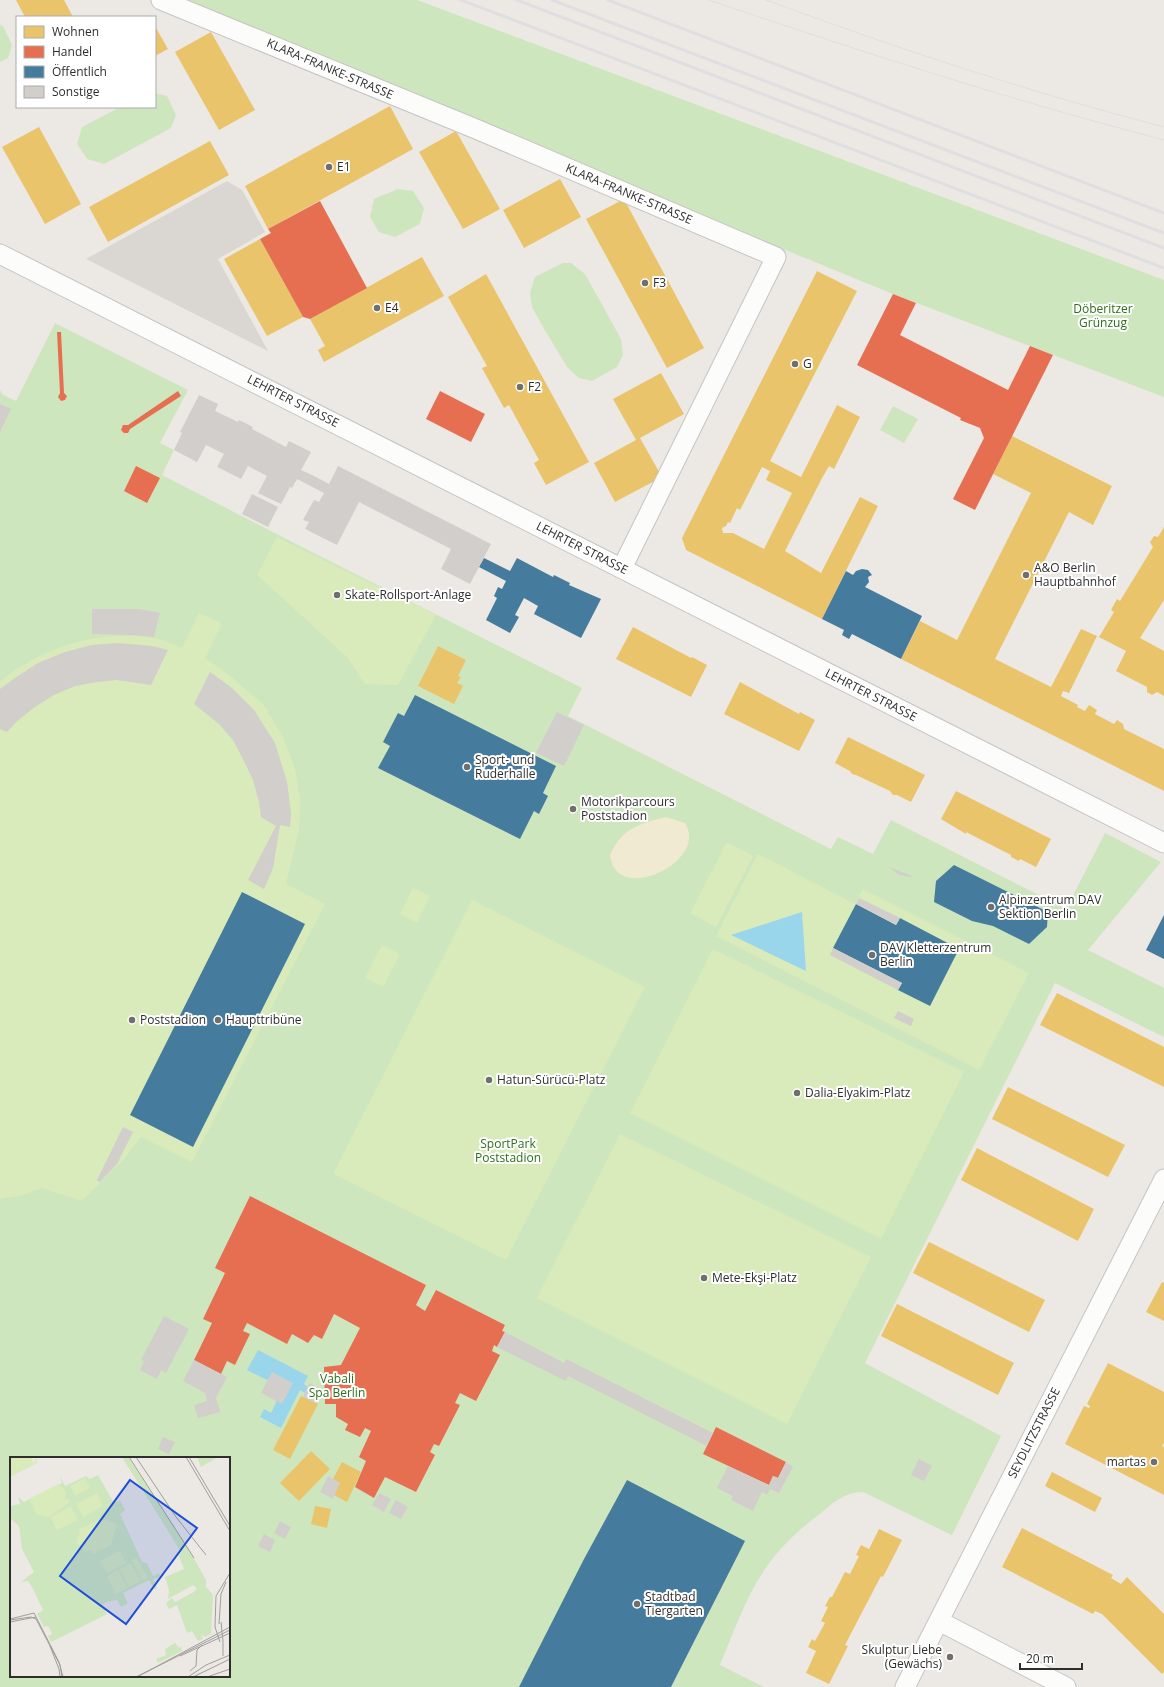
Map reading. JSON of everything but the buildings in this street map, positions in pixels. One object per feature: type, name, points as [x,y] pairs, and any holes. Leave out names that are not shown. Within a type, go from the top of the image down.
[{"type":"street","name":"KLARA-FRANKE-STRASSE","points":[[161,0],[476,129],[776,257],[622,568]]},
{"type":"street","name":"LEHRTER STRASSE","points":[[0,254],[1164,843]]},
{"type":"street","name":"SEYDLITZSTRASSE","points":[[905,1687],[1164,1179]]},
{"type":"street","points":[[939,1621],[1066,1687]]},
{"type":"green space","name":"Döberitzer Grünzug","points":[[175,0],[417,0],[1164,280],[1164,397],[893,294]]},
{"type":"green space","points":[[0,25],[3,26],[12,45],[8,58],[0,62]]},
{"type":"green space","points":[[156,93],[167,96],[176,115],[171,128],[104,164],[87,159],[77,144],[82,127],[118,108],[156,108]]},
{"type":"green space","points":[[398,189],[413,191],[424,208],[420,224],[395,237],[379,232],[370,217],[374,199]]},
{"type":"green space","points":[[563,263],[571,263],[585,274],[621,339],[623,355],[617,367],[592,381],[579,378],[567,367],[532,307],[530,293],[535,277]]},
{"type":"green space","name":"SportPark Poststadion","points":[[55,323],[188,390],[160,443],[174,450],[162,475],[582,688],[568,716],[831,849],[838,837],[873,854],[891,820],[1066,909],[1105,833],[1161,862],[1088,950],[1164,988],[1164,1037],[1055,983],[865,1363],[1001,1436],[952,1535],[863,1492],[857,1492],[845,1496],[835,1502],[793,1536],[768,1564],[759,1578],[744,1606],[720,1665],[764,1687],[0,1687],[0,390],[3,395],[16,401]]},
{"type":"green space","points":[[893,406],[918,419],[904,443],[880,430]]},
{"type":"green space","name":"Skate-Rollsport-Anlage","points":[[277,537],[436,615],[398,685],[365,684],[347,657],[257,575]]},
{"type":"green space","name":"Poststadion","points":[[199,613],[222,623],[205,658],[229,675],[264,705],[283,737],[295,769],[300,799],[299,829],[286,884],[325,904],[192,1162],[141,1137],[123,1160],[82,1201],[42,1188],[24,1195],[0,1199],[0,681],[36,658],[55,649],[95,638],[137,636],[159,639],[182,648]]},
{"type":"green space","points":[[727,842],[753,856],[716,927],[690,913]]},
{"type":"green space","name":"DAV Kletterzentrum Berlin","points":[[758,854],[855,904],[863,889],[1029,973],[979,1070],[716,936]]},
{"type":"green space","points":[[413,888],[430,896],[417,923],[400,914]]},
{"type":"green space","name":"Hatun-Sürücü-Platz","points":[[472,900],[645,987],[506,1260],[333,1174]]},
{"type":"green space","points":[[382,945],[400,954],[383,987],[365,978]]},
{"type":"green space","name":"Dalia-Elyakim-Platz","points":[[713,949],[964,1072],[881,1239],[630,1113]]},
{"type":"green space","name":"Mete-Ekşi-Platz","points":[[620,1134],[871,1257],[787,1424],[537,1298]]},
{"type":"sand","points":[[666,817],[685,823],[688,830],[689,835],[687,847],[679,858],[667,868],[653,875],[639,878],[625,877],[615,869],[610,855],[620,839],[632,828]]},
{"type":"shaded area","points":[[227,181],[242,190],[265,232],[218,259],[268,351],[86,259]]},
{"type":"water","points":[[802,912],[806,971],[731,935]]},
{"type":"water","points":[[258,1350],[308,1376],[304,1384],[308,1387],[305,1393],[300,1390],[281,1428],[260,1417],[264,1409],[271,1413],[283,1388],[247,1370]]},
{"type":"tram line","points":[[709,0],[822,38],[992,92],[1164,140]]},
{"type":"tram line","points":[[766,0],[913,52],[1013,84],[1164,127]]},
{"type":"railway","points":[[461,0],[1164,268]]},
{"type":"railway","points":[[517,0],[1164,248]]},
{"type":"railway","points":[[552,0],[1164,233]]},
{"type":"railway","points":[[608,0],[1164,213]]},
{"type":"place","name":"E1","points":[[329,167]]},
{"type":"place","name":"F3","points":[[645,283]]},
{"type":"place","name":"E4","points":[[377,308]]},
{"type":"place","name":"G","points":[[795,364]]},
{"type":"place","name":"F2","points":[[520,387]]},
{"type":"place","name":"A&O Berlin Hauptbahnhof","points":[[1026,575]]},
{"type":"place","name":"Skate-Rollsport-Anlage","points":[[337,595]]},
{"type":"place","name":"Sport- und Ruderhalle","points":[[467,767]]},
{"type":"place","name":"Motorikparcours Poststadion","points":[[573,809]]},
{"type":"place","name":"Alpinzentrum DAV Sektion Berlin","points":[[991,907]]},
{"type":"place","name":"DAV Kletterzentrum Berlin","points":[[872,955]]},
{"type":"place","name":"Poststadion","points":[[132,1020]]},
{"type":"place","name":"Haupttribüne","points":[[218,1020]]},
{"type":"place","name":"Hatun-Sürücü-Platz","points":[[489,1080]]},
{"type":"place","name":"Dalia-Elyakim-Platz","points":[[797,1093]]},
{"type":"place","name":"Mete-Ekşi-Platz","points":[[704,1278]]},
{"type":"place","name":"martas","points":[[1154,1462]]},
{"type":"place","name":"Stadtbad Tiergarten","points":[[637,1604]]},
{"type":"place","name":"Skulptur Liebe (Gewächs)","points":[[950,1657]]},
{"type":"park label","name":"Vabali Spa Berlin","points":[[337,1386]]}]
